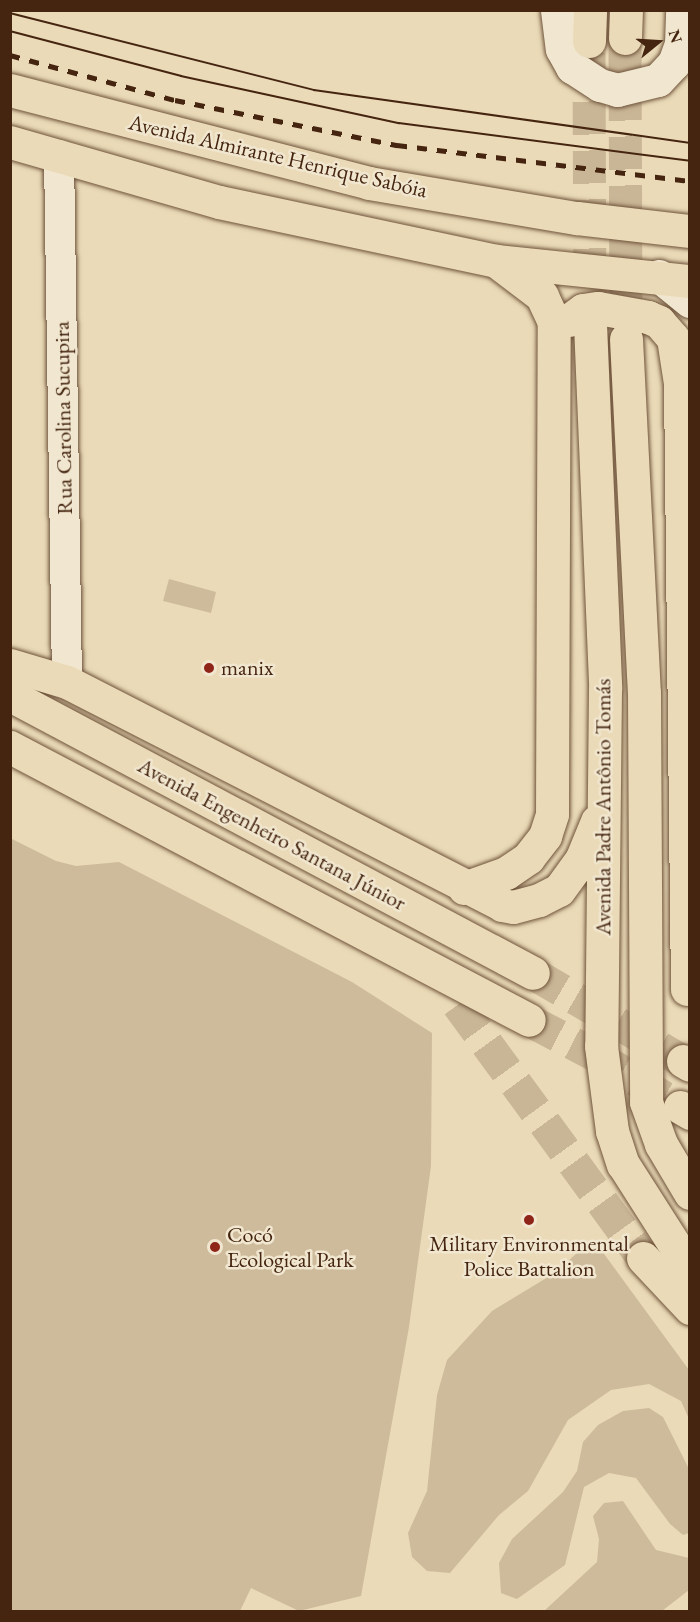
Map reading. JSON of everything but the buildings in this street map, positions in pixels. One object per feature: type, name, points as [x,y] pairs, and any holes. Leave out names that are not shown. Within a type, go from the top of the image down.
[{"type":"main road","name":"Avenida Almirante Henrique Sabóia","points":[[10,90],[369,183],[577,218],[690,231]]},
{"type":"main road","points":[[10,142],[219,202],[496,261],[674,278]]},
{"type":"main road","points":[[464,888],[506,873],[528,858],[545,836],[552,814],[554,322],[542,296],[496,261]]},
{"type":"main road","points":[[554,344],[572,315],[583,309],[598,308],[648,317],[659,322],[673,338],[680,383],[688,993]]},
{"type":"main road","name":"Avenida Padre Antônio Tomás","points":[[590,324],[605,689],[601,1046],[612,1131],[638,1192],[690,1269]]},
{"type":"main road","name":"Avenida Padre Antônio Tomás","points":[[626,339],[643,671],[646,1102],[661,1144],[690,1193]]},
{"type":"main road","points":[[680,383],[690,350]]},
{"type":"main road","points":[[644,843],[682,651]]},
{"type":"main road","points":[[10,665],[68,682],[464,888],[513,907],[559,890],[580,860],[605,803]]},
{"type":"main road","name":"Avenida Engenheiro Santana Júnior","points":[[10,695],[533,973]]},
{"type":"main road","name":"Avenida Engenheiro Santana Júnior","points":[[10,747],[418,964],[529,1020]]},
{"type":"main road","points":[[645,902],[662,949],[688,993]]},
{"type":"main road","points":[[418,964],[458,1004]]},
{"type":"main road","points":[[643,1258],[690,1308]]},
{"type":"street","points":[[556,10],[562,49],[572,68],[600,85],[617,90],[658,80],[674,63],[681,44],[685,18]]},
{"type":"street","name":"Rua Carolina Sucupira","points":[[59,155],[68,682]]},
{"type":"street","points":[[674,278],[690,302]]},
{"type":"shaded area","points":[[169,579],[216,592],[211,613],[163,601]]},
{"type":"shaded area","name":"Cocó Ecological Park","points":[[10,838],[56,861],[76,866],[119,862],[352,982],[432,1033],[431,1166],[409,1327],[361,1596],[299,1611],[251,1588],[240,1611],[11,1611]]},
{"type":"shaded area","points":[[584,1247],[599,1247],[689,1370],[689,1419],[681,1401],[649,1384],[611,1390],[568,1420],[528,1491],[499,1515],[450,1573],[427,1571],[412,1557],[408,1533],[427,1491],[437,1395],[447,1360],[492,1311],[553,1274]]},
{"type":"shaded area","points":[[649,1408],[663,1417],[689,1469],[689,1533],[683,1535],[670,1524],[636,1478],[609,1473],[584,1487],[565,1565],[517,1599],[501,1593],[499,1563],[512,1539],[563,1492],[577,1471],[583,1442],[598,1425],[623,1411]]},
{"type":"shaded area","points":[[623,1501],[656,1550],[689,1558],[689,1590],[662,1611],[544,1611],[597,1562],[599,1539],[593,1516],[604,1503]]},
{"type":"tunnel","points":[[625,38],[626,339]]},
{"type":"tunnel","points":[[589,52],[590,324]]},
{"type":"tunnel","points":[[533,973],[683,1061]]},
{"type":"tunnel","points":[[458,1004],[643,1258]]},
{"type":"tunnel","points":[[529,1020],[594,1054],[680,1107]]},
{"type":"tram line","points":[[10,13],[314,90],[690,143]]},
{"type":"tram line","points":[[10,31],[181,76],[399,123],[690,161]]},
{"type":"railway","points":[[10,55],[175,100],[397,145],[690,181]]},
{"type":"place","name":"manix","points":[[209,668]]},
{"type":"place","name":"Military Environmental Police Battalion","points":[[529,1220]]},
{"type":"place","name":"Cocó Ecological Park","points":[[215,1247]]}]
